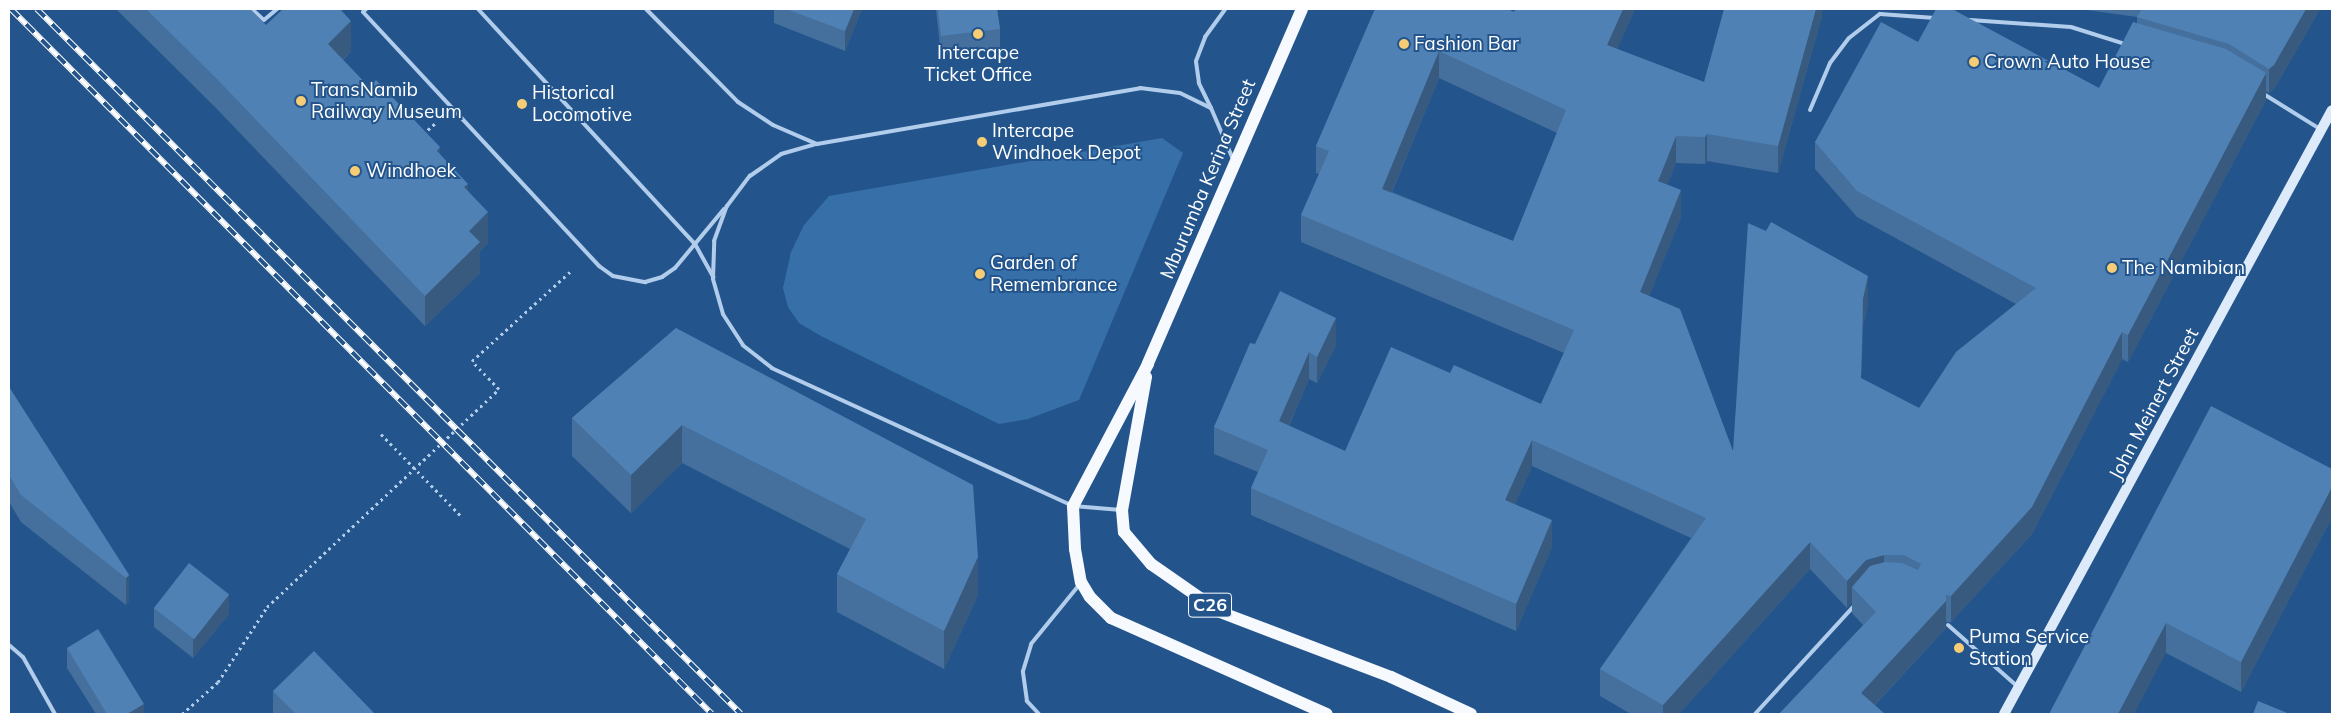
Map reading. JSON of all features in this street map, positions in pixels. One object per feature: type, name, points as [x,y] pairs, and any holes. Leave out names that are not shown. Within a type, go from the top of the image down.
[{"type":"main road","name":"Mburumba Kerina Street","points":[[1148,364],[1302,9]]},
{"type":"main road","points":[[1148,364],[1073,506],[1075,549],[1081,582],[1090,597],[1111,618],[1318,713]]},
{"type":"main road","name":"C26","points":[[1148,364],[1122,510],[1124,532],[1151,564],[1220,612],[1391,677],[1471,714]]},
{"type":"street","name":"John Meinert Street","points":[[2004,714],[2315,142],[2327,129],[2332,110]]},
{"type":"lane","points":[[252,9],[264,20],[277,9]]},
{"type":"lane","points":[[366,9],[363,12],[589,255],[613,276],[645,282],[675,268],[750,176],[781,154],[818,144],[1140,88],[1180,93],[1211,108]]},
{"type":"lane","points":[[478,9],[695,244],[714,278]]},
{"type":"lane","points":[[646,9],[738,102],[773,125],[818,144]]},
{"type":"lane","points":[[1225,9],[1205,37],[1196,61],[1198,83],[1224,131],[1235,166]]},
{"type":"lane","points":[[1810,110],[1830,63],[1849,38],[1880,14],[1938,18]]},
{"type":"lane","points":[[1967,20],[2071,27],[2135,47]]},
{"type":"lane","points":[[2259,92],[2327,129]]},
{"type":"lane","points":[[727,206],[714,241],[714,278],[723,314],[743,345],[772,368],[1073,506],[1122,510]]},
{"type":"lane","points":[[1039,714],[1027,700],[1023,671],[1028,653],[1031,644],[1081,582]]},
{"type":"lane","points":[[1755,714],[1861,598]]},
{"type":"lane","points":[[1948,625],[2018,688]]},
{"type":"lane","points":[[9,645],[23,657],[55,714]]},
{"type":"path","points":[[416,139],[452,108]]},
{"type":"path","points":[[182,714],[218,682],[267,607],[499,389],[472,361],[589,255]]},
{"type":"path","points":[[381,434],[462,517]]},
{"type":"shaded area","points":[[1162,138],[1183,153],[1079,400],[1028,419],[999,424],[821,336],[799,323],[788,307],[783,288],[791,252],[804,225],[829,196]]},
{"type":"building","points":[[146,9],[250,9],[266,25],[283,9],[340,9],[351,21],[328,44],[369,87],[376,80],[440,147],[437,151],[468,184],[464,187],[488,212],[469,231],[480,242],[425,296],[215,77]]},
{"type":"building","points":[[786,9],[854,9],[845,31]]},
{"type":"building","points":[[938,9],[997,9],[1000,29],[941,36]]},
{"type":"building","points":[[1375,9],[1508,9],[1514,12],[1515,9],[1623,9],[1607,45],[1704,82],[1724,9],[1816,9],[1778,146],[1707,134],[1705,137],[1676,136],[1658,181],[1681,190],[1640,292],[1680,309],[1733,451],[1748,223],[1766,231],[1771,222],[1868,276],[1863,299],[1861,378],[1919,408],[1956,352],[2036,288],[1857,191],[1815,142],[1881,22],[1918,42],[1936,9],[1952,9],[2099,88],[2133,22],[2226,49],[2266,73],[2128,335],[2122,332],[2032,507],[1951,596],[1946,595],[1946,601],[1861,693],[1885,714],[1779,714],[1876,612],[1852,587],[1870,566],[1885,562],[1902,563],[1918,570],[1921,564],[1904,555],[1884,555],[1866,560],[1847,581],[1810,542],[1663,705],[1600,669],[1706,518],[1532,440],[1505,500],[1552,520],[1516,604],[1251,488],[1268,450],[1214,427],[1250,343],[1255,344],[1280,291],[1336,318],[1317,357],[1309,352],[1279,421],[1345,451],[1391,347],[1450,373],[1454,365],[1541,404],[1574,330],[1301,215],[1329,151],[1316,146]],"holes":[[[1439,51],[1566,110],[1513,241],[1382,189]]]},
{"type":"building","points":[[2142,9],[2306,9],[2274,65],[2269,69],[2229,44],[2137,17]]},
{"type":"building","points":[[676,328],[973,485],[978,557],[944,631],[837,574],[866,519],[682,425],[631,475],[572,418]]},
{"type":"building","points":[[9,387],[129,575],[126,578],[21,495],[9,475]]},
{"type":"building","points":[[2211,406],[2332,469],[2332,487],[2241,662],[2166,623],[2118,714],[2049,714]]},
{"type":"building","points":[[189,563],[229,594],[194,639],[154,608]]},
{"type":"building","points":[[98,629],[144,704],[127,714],[107,714],[67,648]]},
{"type":"building","points":[[314,651],[375,714],[296,714],[273,691]]},
{"type":"building","points":[[2258,701],[2290,714],[2253,714]]},
{"type":"railway","points":[[11,9],[712,714]]},
{"type":"railway","points":[[37,9],[741,714]]},
{"type":"place","name":"Intercape Ticket Office","points":[[978,34]]},
{"type":"place","name":"Fashion Bar","points":[[1404,44]]},
{"type":"place","name":"Crown Auto House","points":[[1974,62]]},
{"type":"place","name":"TransNamib Railway Museum","points":[[301,101]]},
{"type":"place","name":"Historical Locomotive","points":[[522,104]]},
{"type":"place","name":"Intercape Windhoek Depot","points":[[982,142]]},
{"type":"place","name":"Windhoek","points":[[355,171]]},
{"type":"place","name":"The Namibian","points":[[2112,268]]},
{"type":"place","name":"Garden of Remembrance","points":[[980,274]]},
{"type":"place","name":"Puma Service Station","points":[[1959,648]]}]
